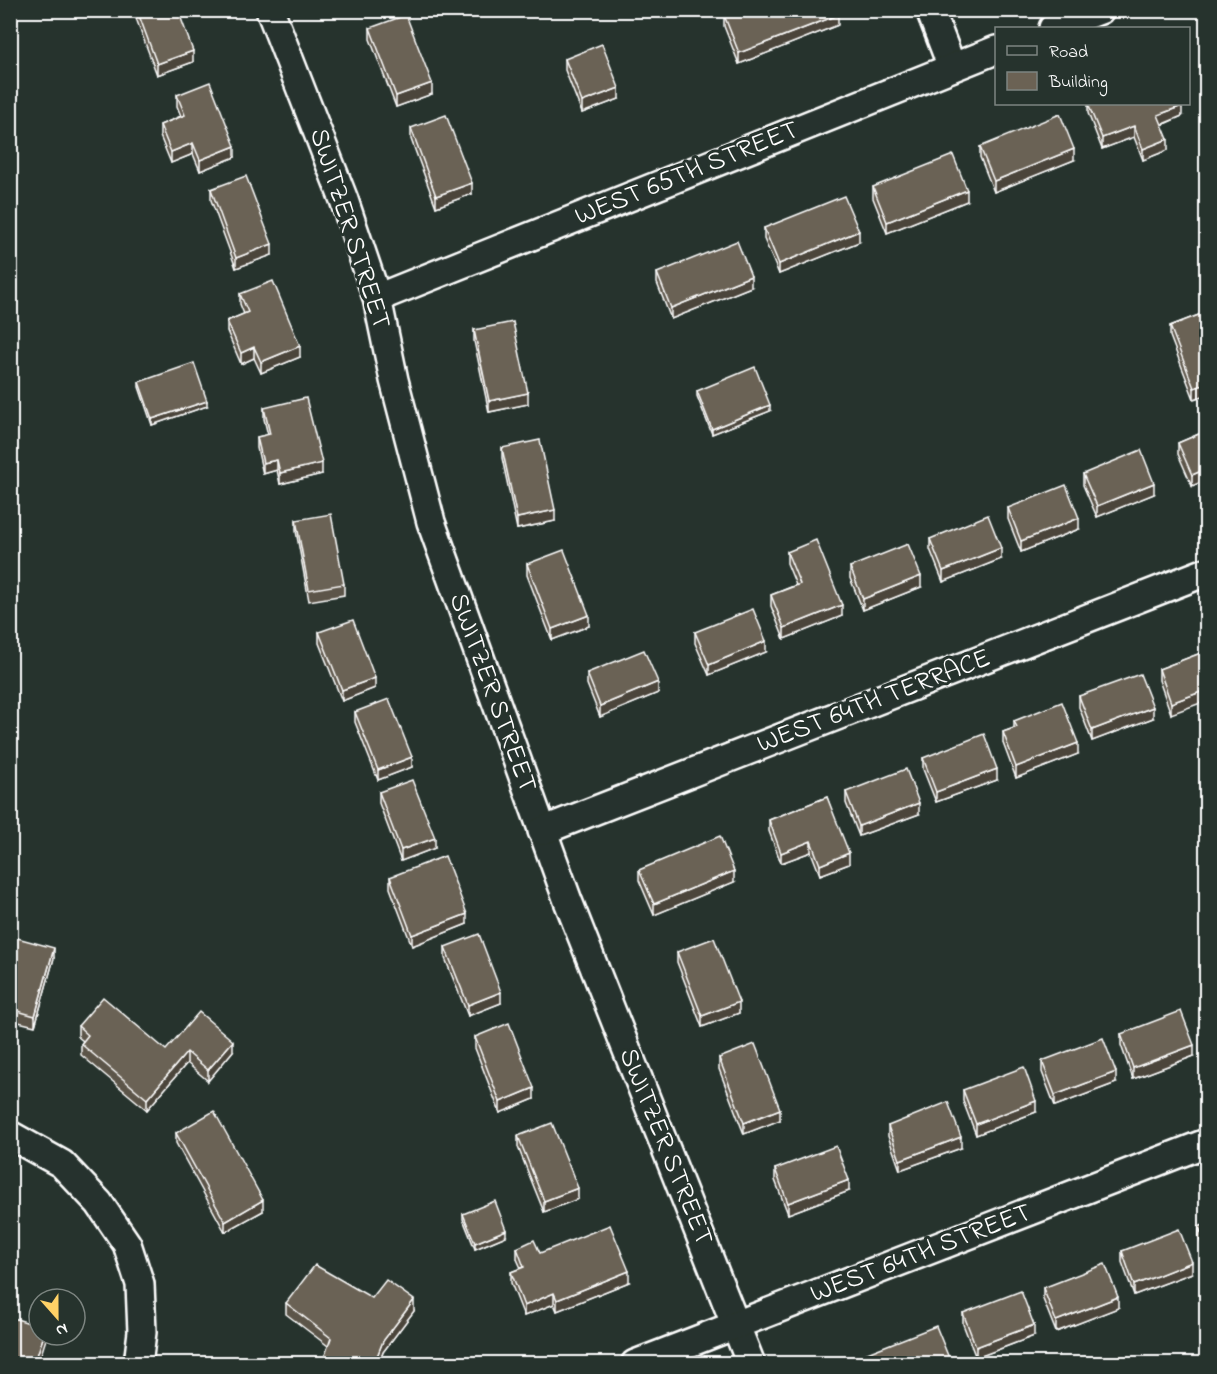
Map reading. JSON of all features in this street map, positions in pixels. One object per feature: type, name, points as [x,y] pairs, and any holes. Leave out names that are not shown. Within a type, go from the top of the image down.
[{"type":"street","name":"SWITZER STREET","points":[[270,10],[344,200],[377,298],[394,380],[431,522],[568,901],[751,1364]]},
{"type":"street","points":[[930,10],[952,67]]},
{"type":"street","points":[[1056,27],[1100,10]]},
{"type":"street","name":"WEST 65TH STREET","points":[[377,298],[995,50]]},
{"type":"street","name":"WEST 64TH TERRACE","points":[[542,831],[1206,572]]},
{"type":"street","points":[[10,1135],[62,1164],[99,1203],[127,1244],[140,1284],[142,1332],[138,1364]]},
{"type":"street","name":"WEST 64TH STREET","points":[[635,1364],[1206,1143]]},
{"type":"building","points":[[137,10],[178,10],[193,51],[157,64]]},
{"type":"building","points":[[736,10],[836,10],[838,15],[739,53],[724,15]]},
{"type":"building","points":[[406,15],[432,83],[396,96],[370,28]]},
{"type":"building","points":[[602,44],[619,88],[582,102],[565,59]]},
{"type":"building","points":[[210,82],[235,146],[200,160],[193,143],[171,152],[160,125],[185,115],[177,95]]},
{"type":"building","points":[[1088,105],[1182,106],[1158,115],[1168,139],[1143,149],[1134,126],[1102,138]]},
{"type":"building","points":[[1060,114],[1074,149],[994,181],[980,147]]},
{"type":"building","points":[[446,115],[472,183],[436,196],[411,128]]},
{"type":"building","points":[[953,155],[967,190],[887,222],[873,187]]},
{"type":"building","points":[[246,176],[272,244],[236,258],[211,189]]},
{"type":"building","points":[[844,196],[859,231],[779,264],[764,228]]},
{"type":"building","points":[[737,241],[751,276],[671,308],[657,273]]},
{"type":"building","points":[[273,281],[300,346],[261,362],[254,347],[241,353],[227,321],[248,312],[240,294]]},
{"type":"building","points":[[1204,313],[1206,319],[1206,384],[1194,388],[1170,326]]},
{"type":"building","points":[[513,322],[528,393],[489,401],[474,330]]},
{"type":"building","points":[[194,363],[207,401],[152,419],[139,382]]},
{"type":"building","points":[[755,367],[770,405],[712,429],[697,391]]},
{"type":"building","points":[[306,398],[322,463],[280,473],[277,460],[263,463],[257,437],[270,434],[264,408]]},
{"type":"building","points":[[10,405],[17,460],[10,461]]},
{"type":"building","points":[[1206,431],[1206,469],[1192,475],[1178,443]]},
{"type":"building","points":[[540,440],[555,510],[517,518],[502,448]]},
{"type":"building","points":[[1141,450],[1154,483],[1097,506],[1083,474]]},
{"type":"building","points":[[1066,485],[1079,518],[1021,541],[1008,508]]},
{"type":"building","points":[[331,514],[344,584],[309,590],[296,520]]},
{"type":"building","points":[[988,515],[1001,548],[943,571],[930,539]]},
{"type":"building","points":[[816,540],[842,605],[784,628],[771,595],[800,584],[787,552]]},
{"type":"building","points":[[908,544],[921,576],[863,599],[850,567]]},
{"type":"building","points":[[564,550],[589,615],[552,629],[527,564]]},
{"type":"building","points":[[753,609],[766,641],[709,665],[695,632]]},
{"type":"building","points":[[353,620],[375,678],[342,690],[319,632]]},
{"type":"building","points":[[644,650],[658,682],[600,706],[587,673]]},
{"type":"building","points":[[1206,651],[1206,690],[1171,703],[1159,669]]},
{"type":"building","points":[[1140,674],[1153,707],[1092,730],[1079,696]]},
{"type":"building","points":[[389,699],[412,757],[378,770],[355,712]]},
{"type":"building","points":[[1062,702],[1078,743],[1016,767],[1003,732],[1017,727],[1014,721]]},
{"type":"building","points":[[984,734],[997,769],[936,792],[923,758]]},
{"type":"building","points":[[906,769],[919,803],[859,826],[846,792]]},
{"type":"building","points":[[412,780],[435,838],[401,850],[379,792]]},
{"type":"building","points":[[827,797],[849,853],[820,865],[811,841],[781,853],[769,820]]},
{"type":"building","points":[[720,836],[734,871],[654,904],[639,870]]},
{"type":"building","points":[[445,856],[467,914],[412,935],[390,877]]},
{"type":"building","points":[[479,934],[501,992],[468,1005],[445,947]]},
{"type":"building","points":[[10,936],[54,948],[35,1016],[10,1009]]},
{"type":"building","points":[[714,938],[739,1002],[702,1016],[677,952]]},
{"type":"building","points":[[103,997],[166,1050],[199,1012],[233,1041],[208,1070],[187,1052],[147,1099],[81,1044],[88,1035],[78,1026]]},
{"type":"building","points":[[1181,1011],[1194,1045],[1133,1068],[1121,1034]]},
{"type":"building","points":[[509,1023],[534,1088],[500,1102],[475,1037]]},
{"type":"building","points":[[1103,1038],[1116,1072],[1055,1095],[1042,1061]]},
{"type":"building","points":[[755,1044],[780,1109],[744,1123],[719,1058]]},
{"type":"building","points":[[1024,1067],[1036,1101],[976,1124],[963,1090]]},
{"type":"building","points":[[948,1102],[961,1137],[900,1160],[888,1126]]},
{"type":"building","points":[[214,1111],[263,1200],[225,1222],[176,1133]]},
{"type":"building","points":[[552,1123],[578,1188],[544,1201],[518,1136]]},
{"type":"building","points":[[836,1146],[849,1180],[788,1203],[775,1169]]},
{"type":"building","points":[[495,1201],[506,1230],[475,1243],[463,1214]]},
{"type":"building","points":[[1206,1224],[1206,1246],[1199,1227]]},
{"type":"building","points":[[610,1225],[629,1271],[557,1300],[554,1293],[524,1306],[511,1272],[524,1267],[517,1248],[534,1240],[540,1253]]},
{"type":"building","points":[[1179,1229],[1192,1262],[1134,1285],[1122,1251]]},
{"type":"building","points":[[1105,1264],[1118,1297],[1056,1321],[1043,1288]]},
{"type":"building","points":[[315,1265],[372,1298],[386,1280],[414,1300],[383,1341],[374,1364],[322,1364],[331,1338],[286,1303]]},
{"type":"building","points":[[1021,1291],[1034,1325],[976,1347],[963,1313]]},
{"type":"building","points":[[10,1317],[27,1322],[27,1347],[40,1347],[34,1364],[10,1364]]},
{"type":"building","points":[[936,1326],[951,1363],[848,1364],[847,1361]]}]
